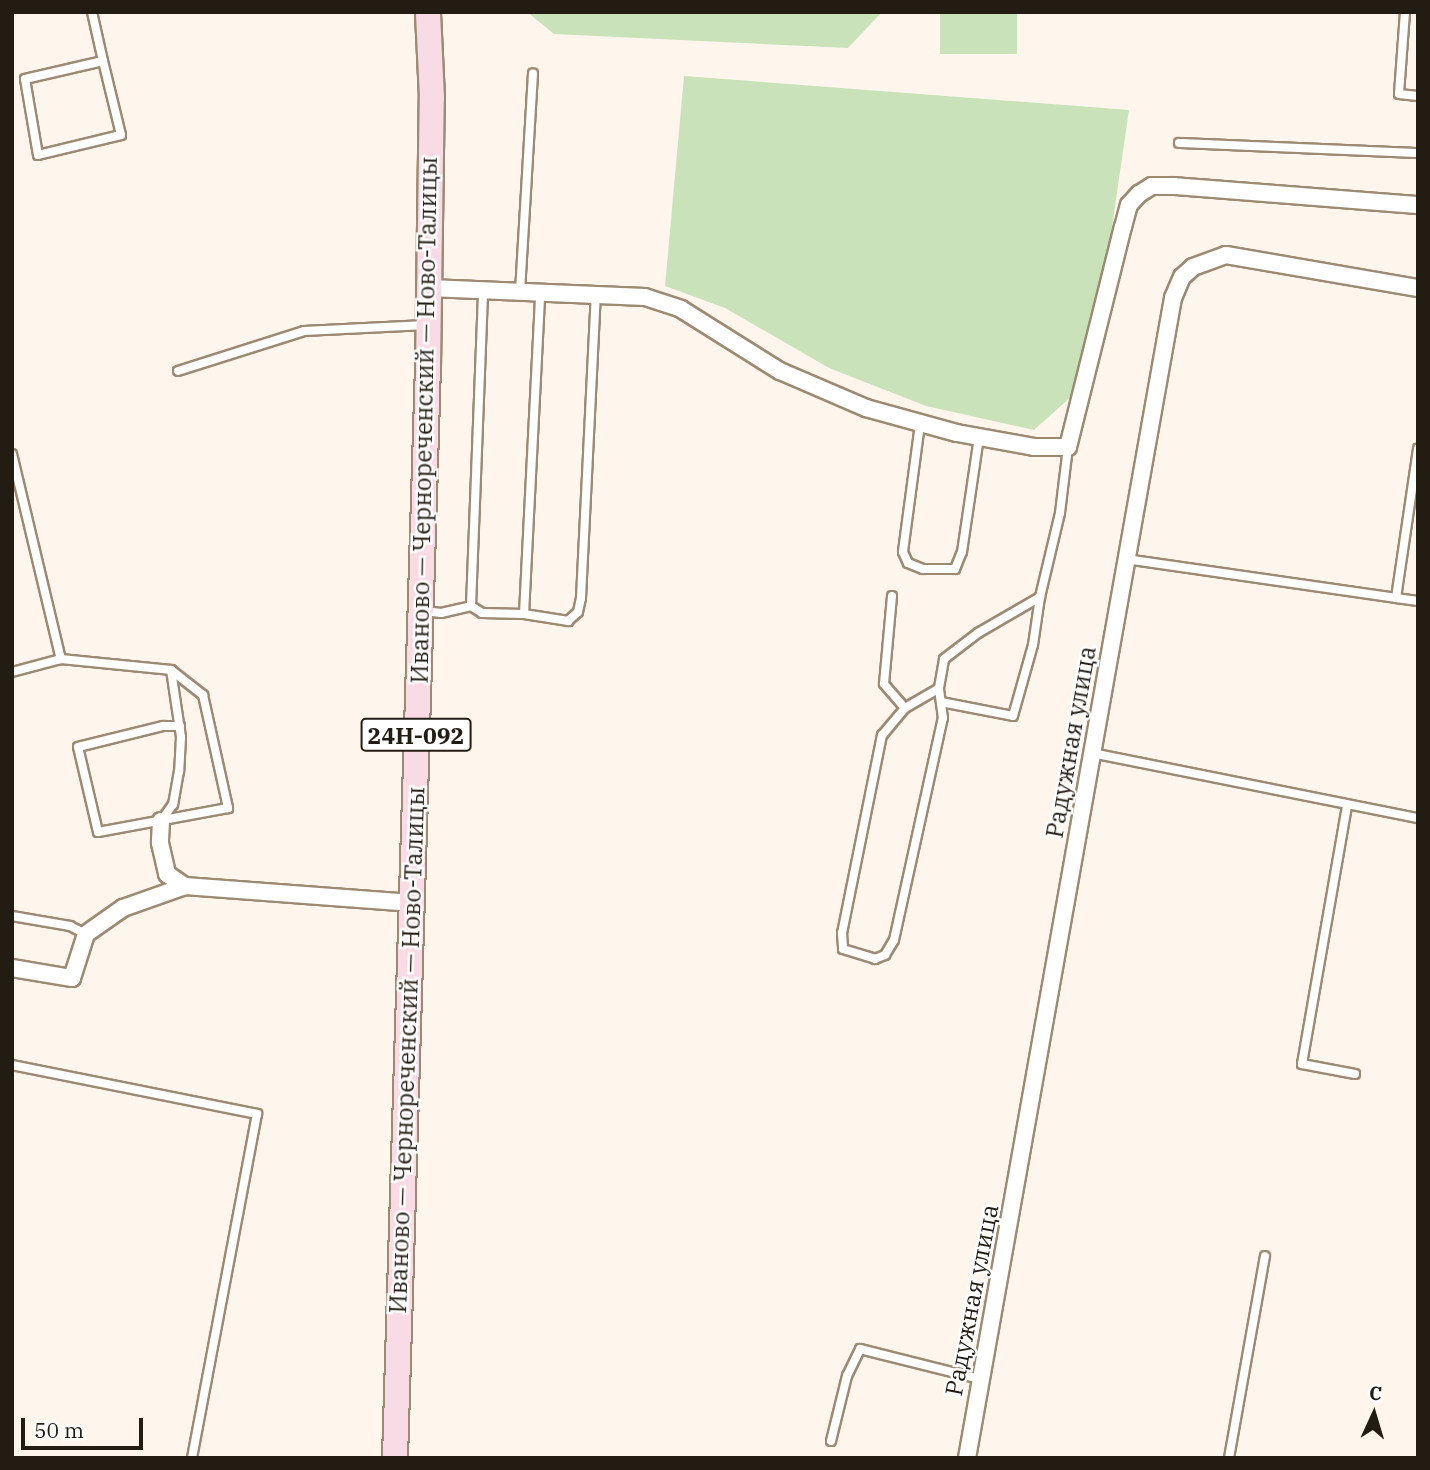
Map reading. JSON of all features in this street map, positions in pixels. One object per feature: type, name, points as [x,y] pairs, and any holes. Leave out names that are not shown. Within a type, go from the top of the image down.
[{"type":"main road","name":"Иваново — Чернореченский — Ново-Талицы","points":[[395,1458],[429,325],[432,98],[428,12]]},
{"type":"street","points":[[429,288],[645,297],[681,309],[780,371],[827,394],[920,424],[979,437],[1034,447],[1068,447],[1129,205],[1139,194],[1152,186],[1174,186],[1418,205]]},
{"type":"street","name":"Радужная улица","points":[[967,1458],[1173,298],[1182,277],[1194,267],[1226,255],[1418,288]]},
{"type":"street","points":[[161,821],[160,843],[167,874],[186,886]]},
{"type":"street","points":[[12,968],[72,978],[86,934],[123,908],[186,886],[412,903]]},
{"type":"lane","points":[[92,12],[121,135],[38,155],[26,79],[103,61]]},
{"type":"lane","points":[[1405,12],[1399,94],[1418,96]]},
{"type":"lane","points":[[520,292],[533,73]]},
{"type":"lane","points":[[1179,143],[1418,153]]},
{"type":"lane","points":[[471,606],[484,291]]},
{"type":"lane","points":[[524,614],[540,293]]},
{"type":"lane","points":[[420,611],[441,613],[471,606],[482,613],[524,614],[568,621],[578,612],[581,598],[596,295]]},
{"type":"lane","points":[[178,372],[304,331],[429,325]]},
{"type":"lane","points":[[920,424],[903,552],[908,564],[923,569],[955,569],[962,552],[979,437]]},
{"type":"lane","points":[[941,702],[1013,716],[1033,645],[1040,597],[1060,513],[1068,447]]},
{"type":"lane","points":[[1396,598],[1418,449]]},
{"type":"lane","points":[[12,454],[61,659]]},
{"type":"lane","points":[[1126,559],[1418,601]]},
{"type":"lane","points":[[892,596],[884,684],[905,708]]},
{"type":"lane","points":[[939,688],[905,708],[882,735],[842,933],[843,949],[875,959],[885,955],[894,940],[943,718],[939,688],[944,660],[978,633],[1040,597]]},
{"type":"lane","points":[[12,672],[61,659],[172,670],[204,695],[229,808],[98,832],[78,747],[163,726],[180,726]]},
{"type":"lane","points":[[161,821],[175,793],[180,726],[172,670]]},
{"type":"lane","points":[[1092,753],[1347,806],[1418,818]]},
{"type":"lane","points":[[1347,806],[1302,1064],[1355,1074]]},
{"type":"lane","points":[[12,916],[70,926],[86,934]]},
{"type":"lane","points":[[12,1065],[257,1114],[192,1458]]},
{"type":"lane","points":[[1229,1458],[1265,1256]]},
{"type":"lane","points":[[831,1441],[847,1376],[860,1349],[979,1379]]},
{"type":"green space","points":[[527,12],[882,12],[848,48],[554,34]]},
{"type":"green space","points":[[940,12],[1017,12],[1017,54],[940,54]]},
{"type":"green space","points":[[684,76],[1129,110],[1111,234],[1072,396],[1034,430],[926,406],[829,368],[725,308],[665,286]]}]
